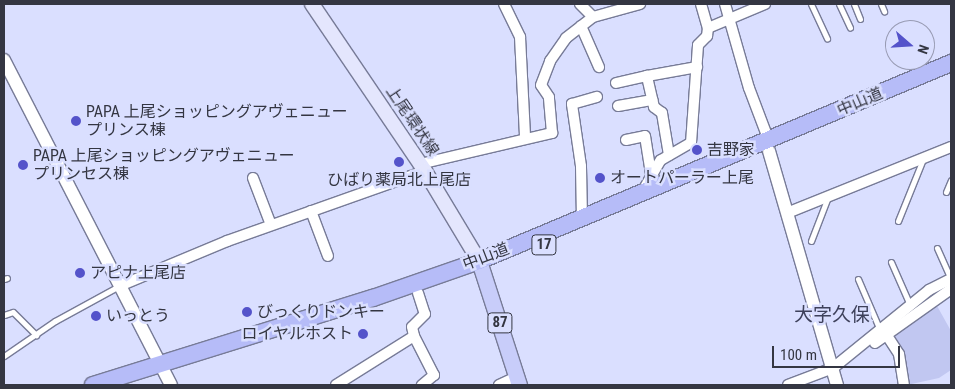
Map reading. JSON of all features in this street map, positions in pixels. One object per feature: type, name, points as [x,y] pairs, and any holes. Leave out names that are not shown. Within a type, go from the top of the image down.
[{"type":"highway","name":"中山道","points":[[93,385],[166,375],[481,266],[582,218],[769,146],[951,63]]},
{"type":"highway","name":"中山道","points":[[125,385],[166,375],[418,293],[769,146],[951,73]]},
{"type":"main road","name":"上尾環状線","points":[[312,4],[423,168],[481,266]]},
{"type":"main road","name":"87","points":[[481,266],[518,381]]},
{"type":"street","points":[[504,4],[520,37],[525,137]]},
{"type":"street","points":[[580,4],[594,17]]},
{"type":"street","points":[[122,285],[271,225],[423,168],[525,137],[552,133],[549,97],[542,85],[550,61],[566,38],[594,17],[640,4]]},
{"type":"street","points":[[641,194],[651,174],[661,160],[691,143],[698,45],[707,36],[708,28],[701,4]]},
{"type":"street","points":[[725,4],[749,88],[769,146],[835,375]]},
{"type":"street","points":[[708,28],[765,4]]},
{"type":"street","points":[[581,26],[599,67]]},
{"type":"street","points":[[4,60],[122,285],[166,375]]},
{"type":"street","points":[[616,83],[697,67]]},
{"type":"street","points":[[647,76],[654,107],[662,113],[669,155]]},
{"type":"street","points":[[582,218],[581,166],[572,104],[597,97]]},
{"type":"street","points":[[618,106],[652,100]]},
{"type":"street","points":[[626,140],[645,136],[651,174]]},
{"type":"street","points":[[788,214],[951,147]]},
{"type":"street","points":[[253,178],[271,225]]},
{"type":"street","points":[[311,211],[328,256]]},
{"type":"street","points":[[788,385],[835,375],[910,306],[951,279]]},
{"type":"street","points":[[883,332],[951,289]]},
{"type":"street","points":[[418,293],[425,314],[412,327],[414,336],[434,376],[422,385]]},
{"type":"street","points":[[883,332],[899,354],[904,385]]},
{"type":"street","points":[[336,385],[354,380],[414,336]]},
{"type":"street","points":[[499,385],[518,381]]},
{"type":"lane","points":[[811,4],[827,39]]},
{"type":"lane","points":[[839,4],[850,28]]},
{"type":"lane","points":[[854,4],[860,19]]},
{"type":"lane","points":[[880,4],[884,11]]},
{"type":"lane","points":[[898,221],[924,158]]},
{"type":"lane","points":[[946,192],[951,180]]},
{"type":"lane","points":[[811,241],[829,196]]},
{"type":"lane","points":[[937,248],[951,279]]},
{"type":"lane","points":[[891,262],[910,306]]},
{"type":"lane","points":[[858,279],[883,332]]},
{"type":"lane","points":[[4,356],[122,285]]},
{"type":"lane","points":[[4,315],[13,312],[36,335]]},
{"type":"shaded area","points":[[936,304],[951,331],[951,370],[939,378],[907,385],[901,350],[894,334]]},
{"type":"place","name":"PAPA 上尾ショッピングアヴェニュー プリンス棟","points":[[76,121]]},
{"type":"place","name":"吉野家","points":[[697,150]]},
{"type":"place","name":"ひばり薬局北上尾店","points":[[399,162]]},
{"type":"place","name":"PAPA 上尾ショッピングアヴェニュー プリンセス棟","points":[[23,165]]},
{"type":"place","name":"オートパーラー上尾","points":[[600,178]]},
{"type":"place","name":"アピナ上尾店","points":[[80,273]]},
{"type":"place","name":"びっくりドンキー","points":[[247,312]]},
{"type":"place","name":"いっとう","points":[[96,316]]},
{"type":"place","name":"ロイヤルホスト","points":[[363,334]]},
{"type":"district","name":"大字久保","points":[[832,315]]}]
